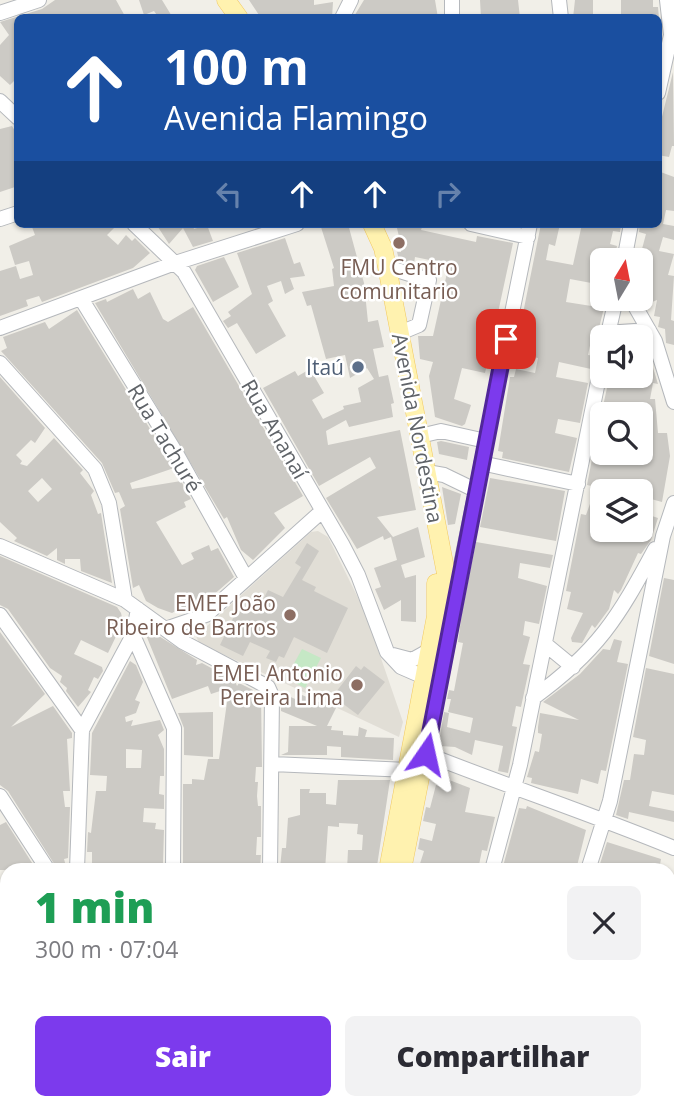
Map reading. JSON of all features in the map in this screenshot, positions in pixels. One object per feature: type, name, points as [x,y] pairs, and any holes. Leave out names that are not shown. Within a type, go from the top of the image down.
[{"type":"main road","name":"Avenida Nordestina","points":[[374,230],[383,248],[400,333],[427,472],[438,557],[437,607],[424,677],[418,751],[408,770],[394,863]]},
{"type":"main road","name":"Avenida Nordestina","points":[[374,230],[372,249],[451,620],[418,751],[394,863]]},
{"type":"street","points":[[0,13],[39,0]]},
{"type":"street","points":[[662,70],[668,35],[667,0]]},
{"type":"street","points":[[0,101],[12,114]]},
{"type":"street","name":"Rua Ananaí","points":[[138,228],[184,272],[358,575],[387,652]]},
{"type":"street","points":[[0,328],[82,300],[175,262],[284,228]]},
{"type":"street","points":[[451,620],[529,230],[510,228]]},
{"type":"street","points":[[626,248],[630,228]]},
{"type":"street","points":[[387,267],[429,280],[419,326],[400,333]]},
{"type":"street","name":"Rua Tachuré","points":[[82,300],[176,453],[246,578]]},
{"type":"street","points":[[653,340],[669,379],[674,402]]},
{"type":"street","points":[[0,363],[95,469],[104,486],[125,600]]},
{"type":"street","points":[[494,863],[514,789],[597,388]]},
{"type":"street","points":[[420,436],[441,432],[485,440]]},
{"type":"street","points":[[481,463],[578,484]]},
{"type":"street","points":[[427,472],[444,475],[475,490]]},
{"type":"street","points":[[590,863],[604,819],[663,536],[674,504]]},
{"type":"street","points":[[165,629],[198,620],[322,511]]},
{"type":"street","points":[[533,698],[573,667],[616,620],[663,536]]},
{"type":"street","points":[[0,546],[125,600],[183,642],[268,687],[272,696],[270,863]]},
{"type":"street","points":[[438,557],[453,555],[464,546]]},
{"type":"street","points":[[77,863],[82,730],[133,635],[138,609]]},
{"type":"street","points":[[0,615],[82,730]]},
{"type":"street","points":[[133,635],[174,728],[173,863]]},
{"type":"street","points":[[545,645],[573,667]]},
{"type":"street","points":[[387,652],[412,660],[430,650]]},
{"type":"street","points":[[387,652],[401,667],[424,677]]},
{"type":"street","points":[[418,751],[514,789],[604,819],[674,848]]},
{"type":"street","points":[[272,764],[408,770]]},
{"type":"street","points":[[0,796],[43,863]]},
{"type":"shaded area","name":"EMEF João Ribeiro de Barros","points":[[318,531],[328,537],[365,612],[403,722],[399,737],[199,643],[196,636],[311,532]]},
{"type":"green space","points":[[302,649],[321,658],[305,688],[286,678]]},
{"type":"building","points":[[55,0],[116,0],[124,14],[26,14],[42,9]]},
{"type":"building","points":[[139,0],[162,0],[171,14],[156,14],[154,11],[144,14]]},
{"type":"building","points":[[249,0],[314,0],[314,5],[333,2],[332,14],[258,14]]},
{"type":"building","points":[[364,0],[435,0],[437,14],[355,14]]},
{"type":"building","points":[[480,0],[518,0],[520,14],[481,14]]},
{"type":"building","points":[[575,0],[593,0],[593,14],[573,14]]},
{"type":"building","points":[[621,0],[653,0],[653,7],[658,7],[659,14],[621,14]]},
{"type":"building","points":[[14,18],[14,81],[10,85],[0,76],[0,45],[9,35],[0,22]]},
{"type":"building","points":[[673,72],[674,146],[669,157],[662,156],[662,117]]},
{"type":"building","points":[[12,126],[14,129],[14,187],[0,192],[0,129]]},
{"type":"building","points":[[662,172],[674,177],[674,211],[666,210],[663,224],[674,226],[674,240],[663,237],[659,251],[674,254],[668,275],[674,276],[671,320],[674,321],[674,345],[666,343],[665,329],[658,327],[660,317],[654,316],[657,300],[653,302],[653,248],[642,248],[646,234],[639,232],[640,228],[662,228]]},
{"type":"building","points":[[32,228],[114,228],[107,235],[118,245],[126,235],[132,241],[135,238],[150,253],[133,268],[42,302],[39,296],[26,300],[28,306],[0,316],[0,271],[16,266],[20,279],[33,275],[29,261],[15,265],[9,246],[35,235]]},
{"type":"building","points":[[159,228],[183,228],[169,244]]},
{"type":"building","points":[[183,228],[208,228],[213,241],[193,247]]},
{"type":"building","points":[[321,228],[349,228],[364,283],[368,322],[378,320],[384,347],[373,349],[379,377],[388,375],[394,403],[391,404],[393,417],[349,427],[346,420],[326,431],[328,445],[400,430],[416,510],[377,517],[393,537],[418,527],[425,557],[401,565],[405,578],[416,575],[416,622],[401,621],[401,600],[384,610],[375,589],[381,587],[374,568],[397,560],[391,537],[384,540],[383,536],[357,549],[326,498],[376,468],[370,457],[319,486],[263,388],[295,371],[298,376],[310,369],[324,393],[312,400],[323,419],[344,409],[343,406],[361,402],[358,388],[374,379],[367,368],[350,378],[345,355],[326,359],[311,305],[307,306],[302,292],[334,286],[334,268]]},
{"type":"building","points":[[397,228],[422,228],[421,230],[476,242],[477,236],[513,243],[485,373],[462,368],[454,399],[471,405],[462,426],[435,417],[429,376],[433,362],[420,359],[418,336],[433,336],[449,264],[415,257],[414,264],[399,260],[397,252],[401,252]]},
{"type":"building","points":[[540,228],[559,228],[555,246],[549,244],[546,260],[573,265],[581,228],[621,228],[620,232],[613,231],[610,244],[617,248],[590,248],[590,283],[570,279],[566,302],[590,306],[590,312],[603,312],[600,325],[590,325],[590,369],[559,362],[556,377],[588,383],[580,423],[558,419],[555,433],[577,438],[569,472],[502,458],[503,452],[498,451],[510,377],[514,377],[516,369],[535,373],[538,358],[515,353]]},
{"type":"building","points":[[285,238],[294,264],[300,262],[305,276],[290,278],[294,289],[285,294],[281,281],[267,286],[273,301],[268,304],[286,336],[256,354],[237,323],[228,328],[223,321],[231,316],[228,312],[252,294],[237,253]]},
{"type":"building","points":[[224,257],[239,287],[213,302],[195,270],[197,266]]},
{"type":"building","points":[[133,289],[138,299],[150,292],[163,319],[168,322],[193,307],[303,496],[274,513],[285,528],[253,560],[241,550],[227,517],[224,519],[95,303],[106,299],[107,302]]},
{"type":"building","points":[[77,310],[174,468],[130,483],[132,489],[181,481],[191,499],[184,502],[186,507],[156,522],[182,565],[194,559],[191,553],[209,545],[211,551],[218,548],[234,577],[211,597],[210,595],[195,602],[198,606],[185,612],[183,607],[172,613],[158,608],[146,601],[139,585],[133,588],[120,509],[125,506],[119,492],[115,493],[102,463],[1,351],[7,348],[3,337],[45,322],[49,329]]},
{"type":"building","points":[[653,368],[658,384],[653,383]]},
{"type":"building","points":[[0,377],[45,428],[35,443],[31,440],[16,455],[22,461],[20,464],[27,466],[54,438],[83,470],[80,473],[94,491],[91,495],[98,514],[101,513],[112,583],[81,571],[80,559],[65,559],[65,564],[57,560],[57,548],[47,556],[14,541],[17,538],[0,522]],"holes":[[[42,478],[52,489],[38,502],[28,491]]]},
{"type":"building","points":[[607,388],[652,388],[650,399],[655,399],[658,433],[667,433],[670,456],[662,502],[653,500],[653,479],[590,479],[590,486],[587,485],[591,465],[653,465],[653,402],[604,402]]},
{"type":"building","points":[[437,442],[469,447],[467,460],[439,454]]},
{"type":"building","points":[[490,478],[565,491],[556,541],[480,527]]},
{"type":"building","points":[[442,487],[461,494],[455,524],[448,525]]},
{"type":"building","points":[[590,504],[590,542],[650,542],[641,554],[638,553],[618,594],[614,590],[609,609],[595,628],[592,625],[582,643],[572,642],[571,638],[583,613],[567,609],[571,592],[566,591],[581,514],[586,515]]},
{"type":"building","points":[[653,516],[658,518],[653,534]]},
{"type":"building","points":[[476,542],[553,555],[550,568],[520,563],[518,578],[547,586],[539,624],[525,621],[523,635],[530,637],[523,664],[530,665],[521,707],[516,706],[512,726],[517,727],[508,773],[498,771],[503,746],[475,740],[472,755],[455,747],[440,746],[439,742],[444,712],[449,713],[447,727],[470,733],[473,718],[448,712],[451,699],[447,699],[449,690],[454,691],[463,643],[458,642]]},
{"type":"building","points":[[307,543],[319,551],[302,580],[316,587],[314,591],[348,608],[327,653],[294,637],[284,658],[279,656],[276,662],[266,658],[270,651],[250,642],[243,656],[220,645],[239,606],[256,614],[268,590],[283,597],[301,567],[295,563]]},
{"type":"building","points":[[0,556],[117,607],[121,613],[123,622],[108,653],[81,640],[74,654],[102,667],[103,671],[98,679],[94,677],[88,690],[91,692],[78,707],[66,691],[67,688],[60,682],[62,676],[50,668],[8,609],[0,605]]},
{"type":"building","points":[[664,578],[674,580],[674,664],[649,656]]},
{"type":"building","points":[[144,630],[154,633],[197,660],[196,665],[202,663],[235,681],[237,686],[239,683],[253,690],[252,694],[261,695],[262,767],[256,767],[255,782],[258,782],[258,806],[261,806],[261,837],[257,837],[256,855],[261,855],[260,863],[183,863],[183,784],[192,784],[192,779],[204,780],[208,759],[219,759],[229,688],[211,694],[208,686],[172,699]]},
{"type":"building","points":[[0,632],[45,694],[11,727],[53,706],[72,733],[72,738],[67,739],[70,791],[63,791],[65,807],[70,807],[68,858],[64,859],[65,863],[54,863],[8,791],[0,785]]},
{"type":"building","points":[[614,639],[622,641],[617,662],[628,664],[606,771],[601,770],[598,784],[581,779],[578,794],[531,783],[532,778],[527,777],[535,751],[539,752],[542,734],[538,733],[540,713],[579,720],[543,702],[580,674],[603,649],[610,650]]},
{"type":"building","points":[[130,661],[136,665],[143,682],[135,700],[140,702],[136,713],[125,717],[126,722],[133,720],[131,726],[160,720],[164,730],[158,735],[164,749],[164,776],[160,776],[159,794],[164,795],[164,809],[144,808],[143,822],[156,823],[155,829],[164,830],[163,863],[92,863],[92,852],[87,852],[88,832],[91,833],[96,791],[106,791],[107,776],[90,775],[92,733]],"holes":[[[126,749],[142,750],[141,768],[126,768]]]},
{"type":"building","points":[[356,666],[361,670],[364,666],[385,682],[358,715],[342,703],[337,706],[327,726],[332,726],[331,730],[343,731],[343,735],[358,736],[359,727],[367,730],[365,737],[394,738],[393,760],[341,757],[341,747],[327,746],[327,755],[281,755],[288,752],[289,726],[317,726],[281,711],[281,693],[300,701],[302,695],[326,705]]},
{"type":"building","points":[[646,668],[674,674],[674,795],[652,791],[649,806],[674,811],[674,822],[629,812],[628,819],[616,815],[624,780],[630,780],[634,754],[644,755],[646,740],[633,737]]},
{"type":"building","points":[[213,712],[213,757],[184,755],[184,728],[178,713]]},
{"type":"building","points":[[444,778],[470,788],[465,812],[495,817],[487,851],[482,850],[479,863],[420,863],[424,851],[418,849],[420,838],[432,841],[436,824],[423,821],[426,807],[430,808],[436,785]]},
{"type":"building","points":[[338,780],[390,780],[377,863],[347,863],[348,850],[362,850],[363,835],[357,834],[358,824],[339,823],[339,827],[328,826],[325,863],[280,863],[282,848],[286,848],[288,818],[300,815],[300,789],[310,789],[309,793],[326,793],[326,804],[336,805]]},
{"type":"building","points":[[527,806],[586,830],[578,863],[504,863],[519,808],[526,809]]},
{"type":"building","points":[[6,822],[32,863],[0,863],[0,825]]},
{"type":"building","points":[[607,842],[661,859],[660,863],[600,863]]},
{"type":"place","name":"FMU Centro comunitario","points":[[399,243]]},
{"type":"place","name":"Itaú","points":[[358,367]]},
{"type":"place","name":"EMEF João Ribeiro de Barros","points":[[290,615]]},
{"type":"place","name":"EMEI Antonio Pereira Lima","points":[[357,685]]},
{"type":"route","points":[[426,754],[506,339]]}]
